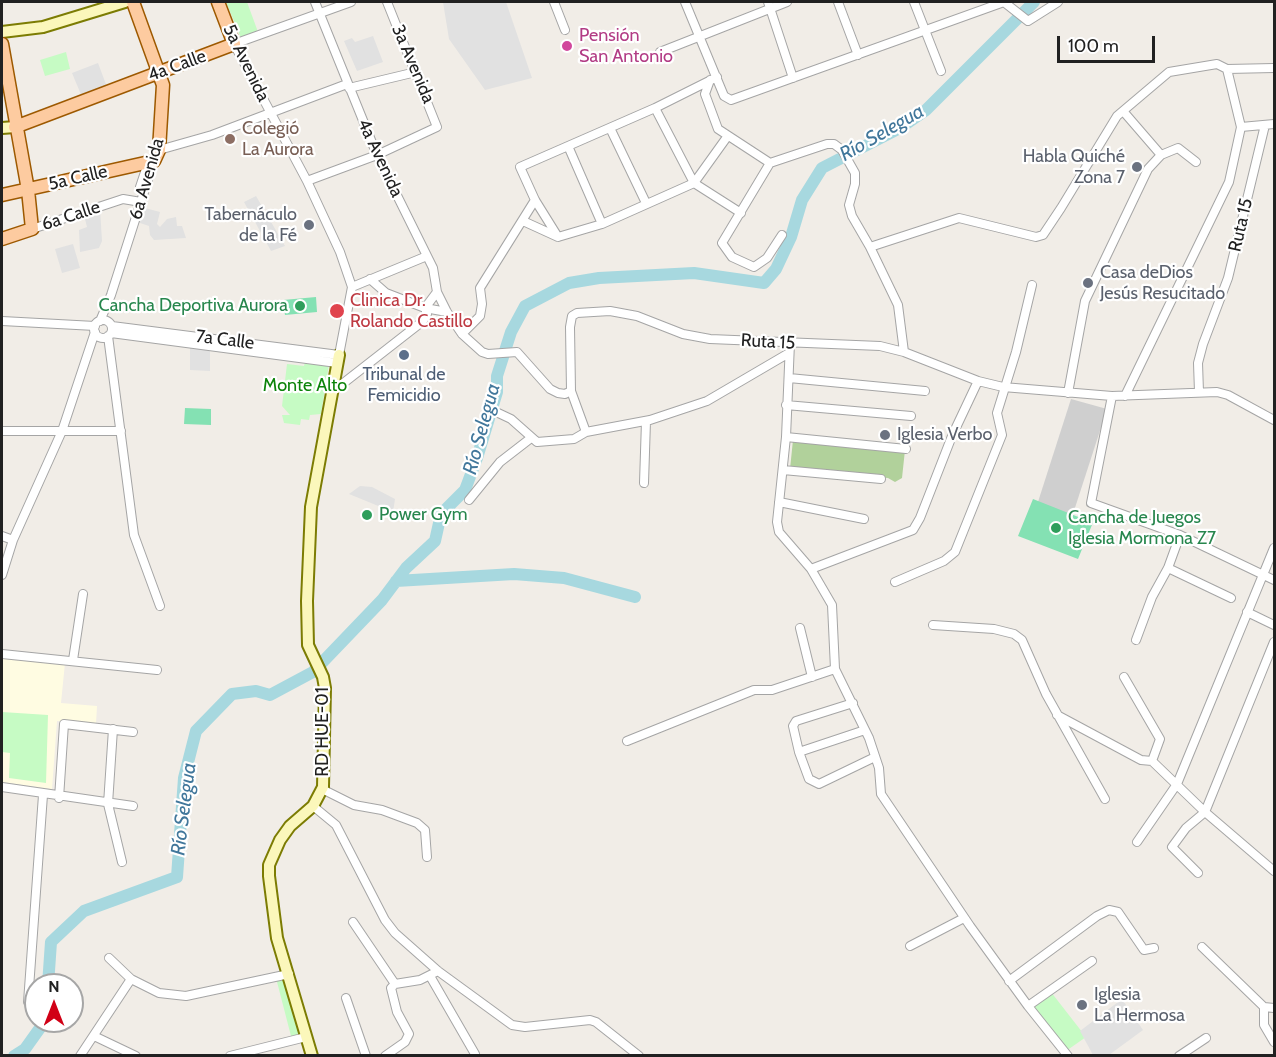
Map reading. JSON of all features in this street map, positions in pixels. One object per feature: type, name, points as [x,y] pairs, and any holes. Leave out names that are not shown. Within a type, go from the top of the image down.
[{"type":"main road","name":"6a Avenida","points":[[133,2],[160,72],[164,102],[154,158]]},
{"type":"main road","name":"5a Avenida","points":[[218,2],[234,44]]},
{"type":"main road","points":[[2,44],[28,190],[32,229]]},
{"type":"main road","name":"4a Calle","points":[[15,126],[234,44]]},
{"type":"main road","name":"5a Calle","points":[[2,195],[154,158]]},
{"type":"main road","name":"6a Calle","points":[[2,238],[32,229]]},
{"type":"street","points":[[2,32],[43,27],[125,2]]},
{"type":"street","name":"4a Avenida","points":[[315,2],[377,155],[436,277],[437,292],[447,312]]},
{"type":"street","name":"4a Calle","points":[[234,44],[351,2]]},
{"type":"street","name":"3a Avenida","points":[[377,155],[437,127],[387,2]]},
{"type":"street","points":[[554,2],[565,30]]},
{"type":"street","points":[[685,2],[700,36],[714,79],[724,96],[731,100],[924,30],[1006,4],[1028,21],[1058,2]]},
{"type":"street","points":[[660,52],[769,5],[787,2]]},
{"type":"street","points":[[838,2],[858,55]]},
{"type":"street","points":[[914,2],[941,70]]},
{"type":"street","points":[[769,5],[793,78]]},
{"type":"street","name":"5a Avenida","points":[[234,44],[307,181],[340,252],[352,287]]},
{"type":"street","points":[[870,247],[959,218],[1036,237],[1043,235],[1123,111],[1169,72],[1217,64],[1227,69],[1275,68]]},
{"type":"street","points":[[1125,396],[1229,182],[1241,126],[1227,69]]},
{"type":"street","name":"5a Calle","points":[[154,158],[348,86],[416,72]]},
{"type":"street","points":[[558,237],[535,200],[520,167],[655,108],[714,79]]},
{"type":"street","points":[[714,79],[705,94],[718,129],[727,138],[770,163]]},
{"type":"street","points":[[655,108],[694,183],[741,213]]},
{"type":"street","points":[[1123,111],[1161,155]]},
{"type":"street","points":[[1241,126],[1275,124]]},
{"type":"street","name":"Ruta 15","points":[[1199,392],[1198,363],[1205,333],[1222,300],[1265,125]]},
{"type":"street","name":"4a Calle","points":[[2,128],[15,126]]},
{"type":"street","points":[[610,128],[646,203]]},
{"type":"street","points":[[523,221],[558,237],[602,224],[694,183],[727,138]]},
{"type":"street","points":[[782,235],[767,258],[754,267],[732,257],[722,243],[770,163],[827,144],[834,144],[842,150],[855,173],[855,184],[849,205],[852,216],[898,305],[904,352]]},
{"type":"street","points":[[568,146],[602,224]]},
{"type":"street","points":[[1068,393],[1085,301],[1137,188],[1148,169],[1161,155],[1181,149],[1196,162]]},
{"type":"street","points":[[307,181],[377,155]]},
{"type":"street","name":"6a Avenida","points":[[2,575],[13,540],[62,431],[97,326],[111,295],[154,158]]},
{"type":"street","name":"6a Calle","points":[[32,229],[123,199],[139,201]]},
{"type":"street","points":[[462,334],[480,316],[482,304],[480,288],[535,200]]},
{"type":"street","points":[[338,359],[352,287],[427,256]]},
{"type":"street","points":[[370,279],[386,293],[425,308],[447,312],[462,334],[484,354],[513,351],[550,389],[565,394],[571,391],[586,432]]},
{"type":"street","points":[[895,582],[944,561],[955,552],[1002,435],[997,413],[1003,387],[1016,352],[1032,285]]},
{"type":"street","points":[[425,308],[437,292]]},
{"type":"street","points":[[331,393],[423,321],[427,314],[425,308]]},
{"type":"street","name":"Ruta 15","points":[[571,391],[570,322],[576,313],[610,310],[638,316],[683,334],[790,344],[880,346],[904,352],[978,381],[1003,387],[1112,396],[1199,392],[1228,395],[1273,416]]},
{"type":"street","points":[[2,321],[97,326],[107,321],[134,535],[160,606]]},
{"type":"street","points":[[97,326],[100,337],[110,332]]},
{"type":"street","name":"7a Calle","points":[[110,332],[338,359]]},
{"type":"street","points":[[790,344],[779,532],[811,569],[832,606],[835,669],[841,686],[853,703],[875,757],[881,794],[964,918],[1009,981],[1068,1056]]},
{"type":"street","points":[[494,411],[511,419],[537,442],[574,439],[586,432],[646,421],[707,401],[789,353]]},
{"type":"street","name":"RD HUE-01","points":[[312,1056],[277,938],[271,904],[269,866],[280,840],[290,826],[313,806],[322,789],[323,677],[308,645],[307,601],[311,507],[338,359]]},
{"type":"street","points":[[789,378],[925,391]]},
{"type":"street","points":[[811,569],[913,530],[920,518],[952,436],[978,381]]},
{"type":"street","points":[[1112,396],[1090,501],[1180,534],[1275,580]]},
{"type":"street","points":[[786,405],[911,416]]},
{"type":"street","points":[[644,483],[647,454],[646,421]]},
{"type":"street","points":[[2,431],[121,431]]},
{"type":"street","points":[[786,437],[906,449]]},
{"type":"street","points":[[469,500],[500,462],[531,438]]},
{"type":"street","points":[[783,470],[881,479]]},
{"type":"street","points":[[779,502],[864,519]]},
{"type":"street","points":[[1136,640],[1152,597],[1168,568],[1180,534]]},
{"type":"street","points":[[2,536],[13,540]]},
{"type":"street","points":[[1137,842],[1177,784],[1275,548]]},
{"type":"street","points":[[1168,568],[1231,598]]},
{"type":"street","points":[[74,660],[83,594]]},
{"type":"street","points":[[1247,612],[1275,625]]},
{"type":"street","points":[[933,625],[994,630],[1019,637],[1057,715],[1105,800]]},
{"type":"street","points":[[800,628],[812,677]]},
{"type":"street","points":[[1198,873],[1172,847],[1186,828],[1205,812],[1275,642]]},
{"type":"street","points":[[2,654],[157,670]]},
{"type":"street","points":[[627,741],[754,690],[772,690],[835,669]]},
{"type":"street","points":[[1124,677],[1160,739],[1152,761]]},
{"type":"street","points":[[853,703],[796,721],[793,726],[809,779],[819,784],[875,757]]},
{"type":"street","points":[[1057,715],[1141,760],[1152,761],[1205,812],[1275,872]]},
{"type":"street","points":[[59,798],[64,724],[133,732]]},
{"type":"street","points":[[113,729],[108,804],[122,862]]},
{"type":"street","points":[[799,752],[865,730]]},
{"type":"street","points":[[2,787],[59,798],[133,806]]},
{"type":"street","points":[[322,789],[354,805],[382,810],[417,822],[425,830],[427,857]]},
{"type":"street","points":[[30,973],[43,795]]},
{"type":"street","points":[[313,806],[336,825],[385,920],[395,933],[438,971],[512,1025],[525,1027],[590,1020],[596,1022],[639,1056]]},
{"type":"street","points":[[1009,981],[1097,916],[1109,910],[1118,912],[1144,950],[1154,948]]},
{"type":"street","points":[[909,946],[964,918]]},
{"type":"street","points":[[353,922],[395,984]]},
{"type":"street","points":[[1202,947],[1264,1007],[1275,1008]]},
{"type":"street","points":[[109,958],[131,979],[159,993],[186,996],[289,974]]},
{"type":"street","points":[[1028,1006],[1092,961]]},
{"type":"street","points":[[395,984],[430,976],[438,971]]},
{"type":"street","points":[[430,976],[476,1054]]},
{"type":"street","points":[[80,1056],[131,979]]},
{"type":"street","points":[[385,1056],[405,1042],[409,1034],[400,1019],[391,993],[395,984]]},
{"type":"street","points":[[346,998],[366,1056]]},
{"type":"street","points":[[1264,1007],[1264,1025],[1275,1042]]},
{"type":"street","points":[[94,1036],[136,1056]]},
{"type":"street","points":[[230,1056],[306,1037]]},
{"type":"street","points":[[1179,1056],[1206,1038]]},
{"type":"shaded area","points":[[443,2],[506,2],[532,78],[485,90],[449,39]]},
{"type":"shaded area","points":[[373,36],[383,62],[357,71],[344,41],[352,38],[355,42]]},
{"type":"shaded area","points":[[98,63],[107,87],[82,97],[72,73]]},
{"type":"shaded area","points":[[256,196],[285,246],[271,251],[244,202]]},
{"type":"shaded area","points":[[141,207],[160,212],[157,224],[160,227],[167,219],[176,217],[177,226],[182,226],[186,238],[154,240],[150,235],[149,226],[137,222]]},
{"type":"shaded area","points":[[100,209],[102,241],[99,248],[80,252],[79,230],[87,227],[84,215]]},
{"type":"shaded area","points":[[73,244],[80,268],[62,273],[55,249]]},
{"type":"shaded area","points":[[190,346],[210,349],[210,371],[190,370]]},
{"type":"shaded area","points":[[1071,399],[1107,409],[1072,517],[1037,505]]},
{"type":"shaded area","points":[[360,486],[372,487],[395,499],[393,512],[349,494]]},
{"type":"shaded area","points":[[2,657],[65,663],[61,703],[97,706],[96,724],[57,721],[52,789],[2,782]]},
{"type":"shaded area","points":[[1122,999],[1143,1030],[1109,1055],[1093,1055],[1080,1031]]},
{"type":"green space","points":[[226,2],[247,2],[258,32],[241,38]]},
{"type":"green space","points":[[66,52],[70,69],[45,76],[40,60]]},
{"type":"green space","name":"Cancha Deportiva Aurora","points":[[316,297],[317,312],[285,315],[283,300]]},
{"type":"green space","name":"Monte Alto","points":[[305,362],[329,364],[321,414],[310,415],[309,420],[301,419],[300,425],[284,423],[282,415],[290,415],[282,406],[287,364],[304,366]]},
{"type":"green space","points":[[185,408],[211,409],[211,425],[184,424]]},
{"type":"green space","points":[[793,440],[905,450],[902,478],[895,482],[888,478],[790,469]]},
{"type":"green space","name":"Cancha de Juegos Iglesia Mormona Z7","points":[[1033,499],[1086,520],[1090,512],[1096,515],[1078,559],[1018,536]]},
{"type":"green space","points":[[2,712],[48,715],[46,783],[9,778],[10,753],[2,752]]},
{"type":"green space","points":[[285,975],[301,1034],[291,1036],[276,978]]},
{"type":"green space","points":[[1051,992],[1086,1037],[1066,1051],[1029,1006]]},
{"type":"waterway","name":"Río Selegua","points":[[49,973],[51,942],[84,911],[177,877],[184,778],[196,731],[232,694],[256,691],[270,695],[313,672],[382,600],[406,568],[435,541],[441,514],[465,490],[497,392],[497,376],[511,332],[525,306],[569,283],[599,278],[694,273],[764,283],[776,269],[791,237],[802,200],[822,168],[900,128],[926,110],[1034,2]]},
{"type":"waterway","points":[[396,581],[514,574],[564,578],[635,597]]},
{"type":"waterway","name":"Río Selegua","points":[[14,1056],[25,1049],[36,1033]]},
{"type":"place","name":"Pensión San Antonio","points":[[567,46]]},
{"type":"place","name":"Colegió La Aurora","points":[[230,139]]},
{"type":"place","name":"Habla Quiché Zona 7","points":[[1137,167]]},
{"type":"place","name":"Tabernáculo de la Fé","points":[[309,225]]},
{"type":"place","name":"Casa deDios Jesús Resucitado","points":[[1088,283]]},
{"type":"place","name":"Cancha Deportiva Aurora","points":[[300,306]]},
{"type":"place","name":"Clinica Dr. Rolando Castillo","points":[[337,311]]},
{"type":"place","name":"Tribunal de Femicidio","points":[[404,355]]},
{"type":"place","name":"Iglesia Verbo","points":[[885,435]]},
{"type":"place","name":"Power Gym","points":[[367,515]]},
{"type":"place","name":"Cancha de Juegos Iglesia Mormona Z7","points":[[1056,528]]},
{"type":"place","name":"Iglesia La Hermosa","points":[[1082,1005]]}]
